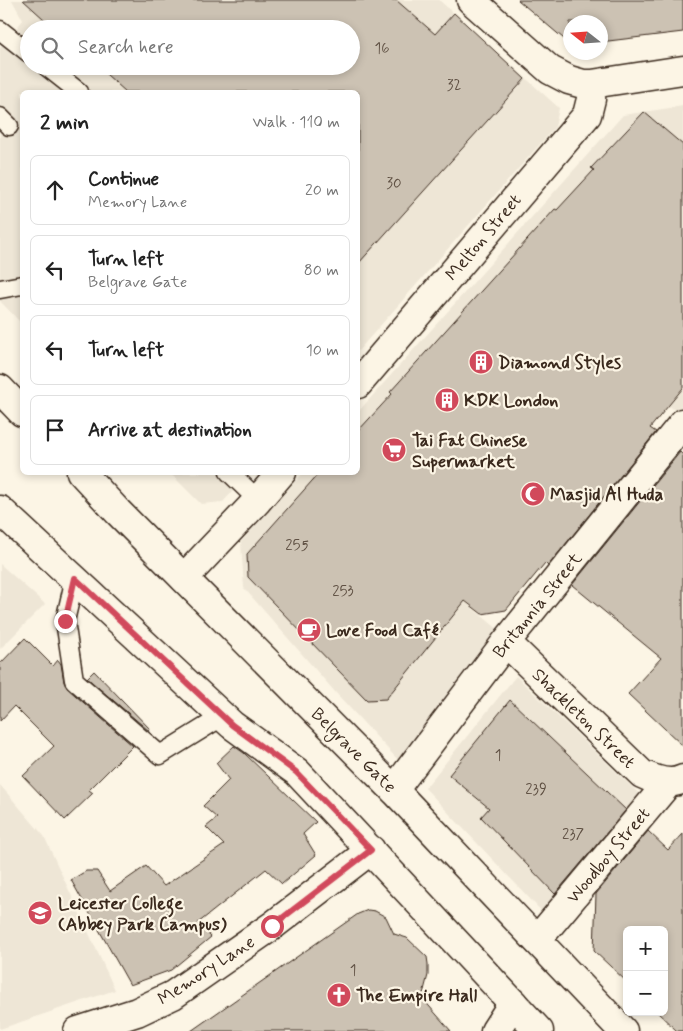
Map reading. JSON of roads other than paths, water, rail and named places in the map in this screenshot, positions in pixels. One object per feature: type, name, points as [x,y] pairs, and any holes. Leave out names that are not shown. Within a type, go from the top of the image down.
[{"type":"street","points":[[471,0],[550,70],[569,80],[583,84],[592,84],[683,70]]},
{"type":"street","name":"Melton Street","points":[[360,382],[587,115],[592,84]]},
{"type":"street","points":[[0,389],[20,410]]},
{"type":"street","name":"Britannia Street","points":[[394,790],[506,642],[683,423]]},
{"type":"street","name":"Belgrave Gate","points":[[84,475],[118,512],[394,790],[623,1031]]},
{"type":"street","points":[[184,578],[279,475]]},
{"type":"street","points":[[0,510],[223,716],[296,772],[539,1031]]},
{"type":"street","name":"Shackleton Street","points":[[506,642],[642,774],[655,780],[676,780]]},
{"type":"street","name":"Woodboy Street","points":[[537,940],[676,780]]},
{"type":"street","name":"Memory Lane","points":[[78,1031],[137,1012],[174,995],[272,926],[371,850]]},
{"type":"street","points":[[494,1031],[513,1003]]},
{"type":"lane","points":[[0,30],[20,46]]},
{"type":"lane","points":[[57,75],[76,90]]},
{"type":"lane","points":[[0,289],[20,285]]},
{"type":"lane","points":[[232,475],[258,500]]},
{"type":"lane","points":[[75,578],[65,621],[74,680],[160,755],[223,716]]},
{"type":"place","name":"Diamond Styles","points":[[481,362]]},
{"type":"place","name":"KDK London","points":[[447,400]]},
{"type":"place","name":"Tai Fat Chinese Supermarket","points":[[394,450]]},
{"type":"place","name":"Masjid Al Huda","points":[[533,494]]},
{"type":"place","name":"Love Food Café","points":[[309,630]]},
{"type":"place","name":"Leicester College (Abbey Park Campus)","points":[[40,913]]},
{"type":"place","name":"The Empire Hall","points":[[339,995]]}]
